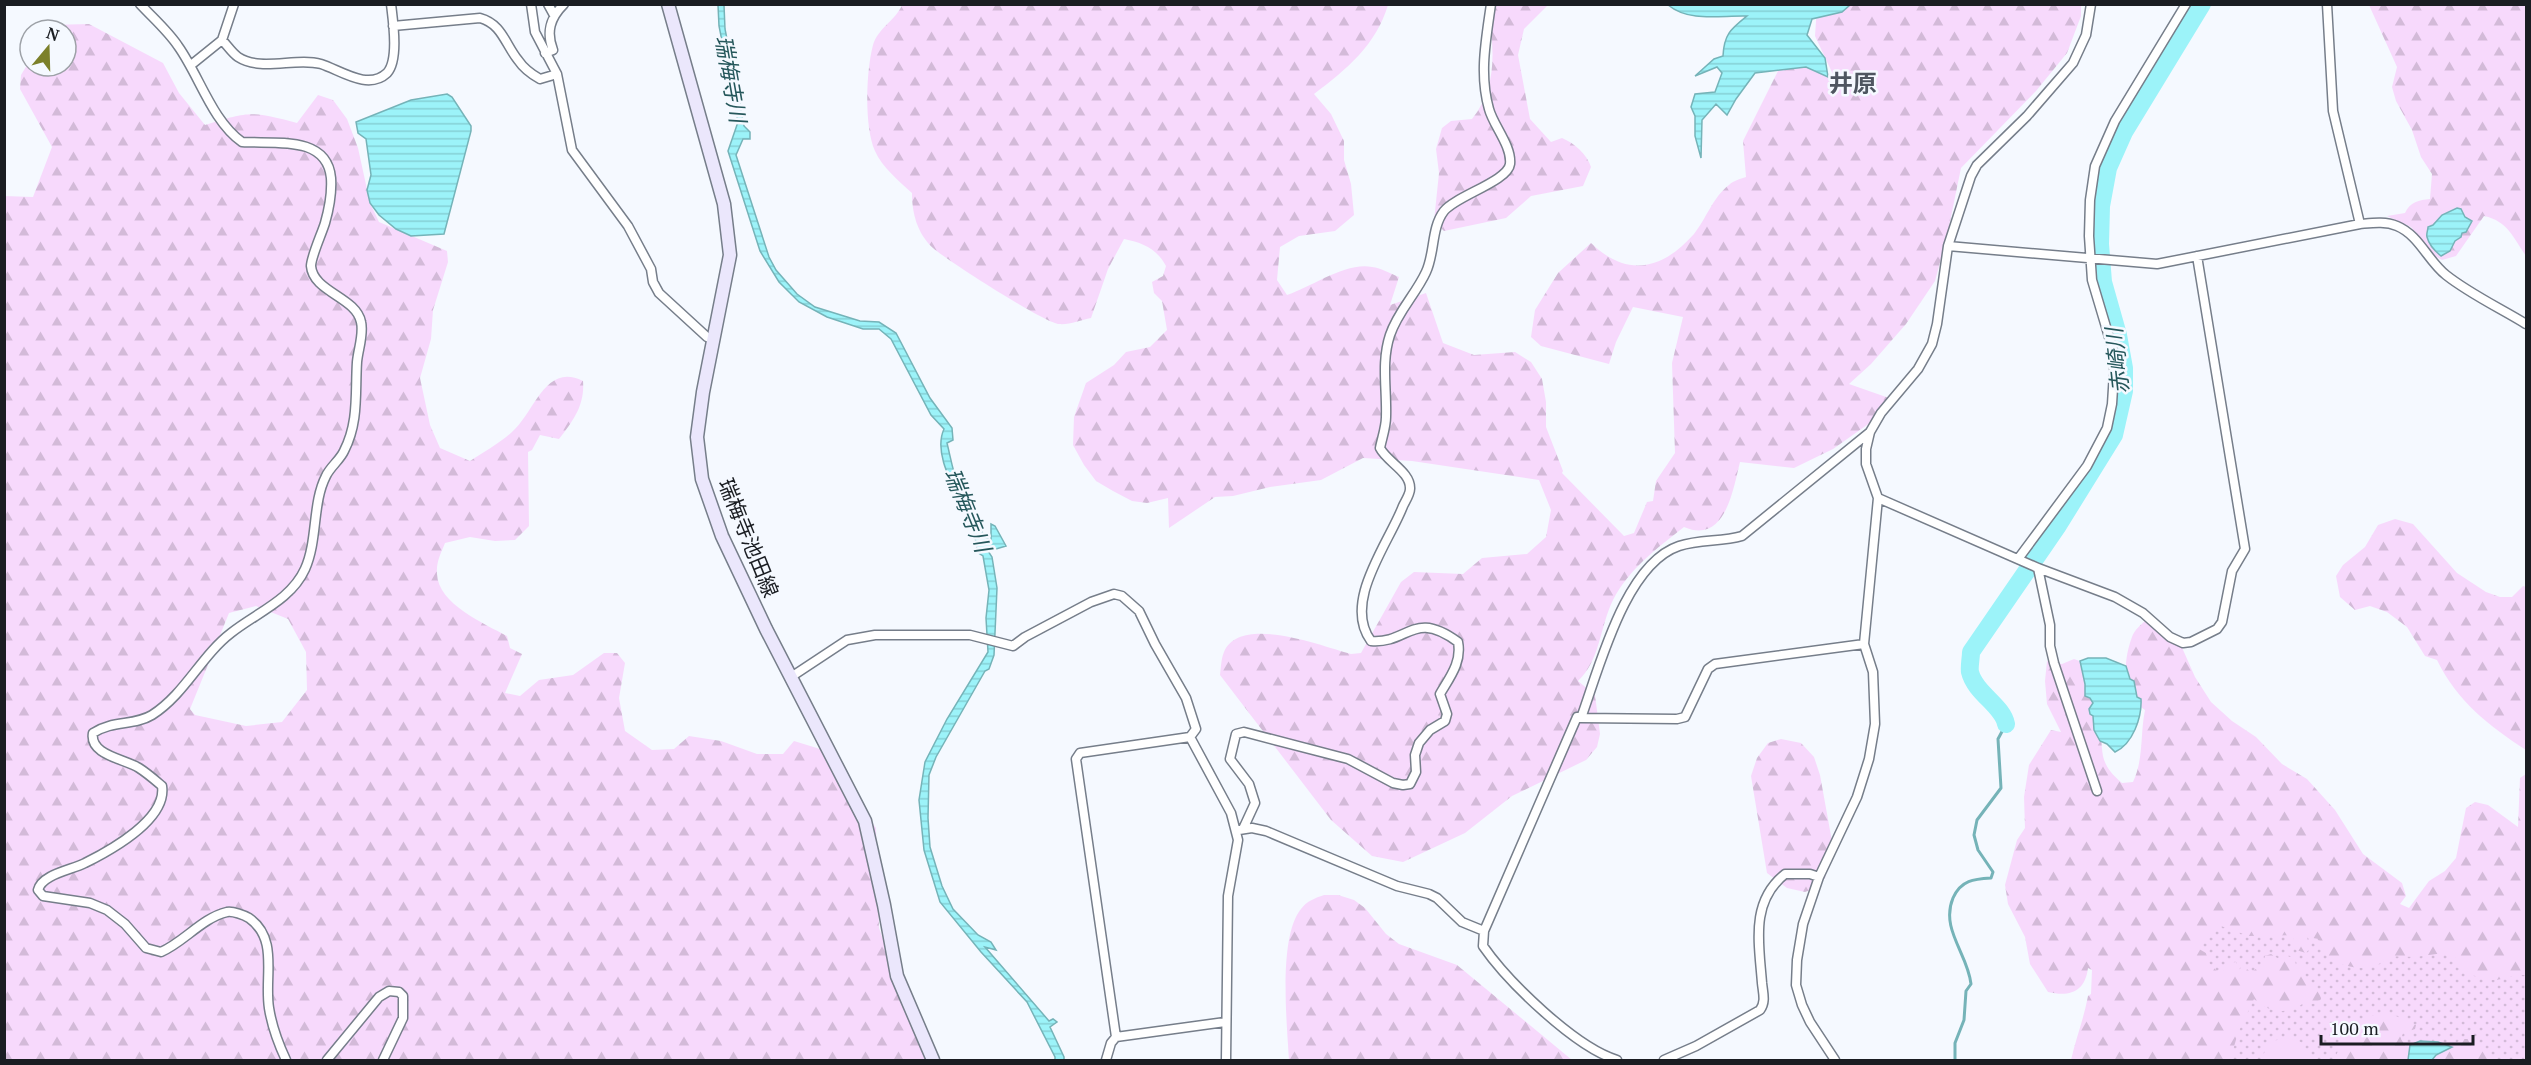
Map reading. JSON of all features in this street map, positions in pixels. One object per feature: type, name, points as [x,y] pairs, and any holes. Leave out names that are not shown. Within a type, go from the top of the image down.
[{"type":"main road","name":"瑞梅寺池田線","points":[[668,4],[724,204],[730,255],[712,339],[698,437],[702,479],[722,536],[765,629],[865,821],[897,976],[933,1060]]},
{"type":"street","points":[[140,4],[177,44],[204,93],[234,137],[242,142],[303,145],[317,150],[328,162],[331,185],[328,213],[311,266],[314,275],[328,291],[344,299],[358,313],[362,324],[357,364],[357,399],[352,431],[344,452],[326,476],[320,492],[314,539],[306,568],[297,584],[282,598],[229,634],[170,702],[150,716],[137,721],[105,726],[93,733],[94,744],[99,750],[139,768],[162,786],[164,794],[159,806],[139,829],[120,843],[84,864],[47,879],[38,890],[43,896],[90,903],[107,910],[125,924],[146,948],[161,952],[170,949],[208,920],[229,911],[247,916],[261,928],[267,945],[268,1005],[274,1034],[285,1060]]},
{"type":"street","points":[[190,65],[222,40],[234,4]]},
{"type":"street","points":[[222,40],[238,57],[251,61],[322,64],[344,75],[363,80],[379,78],[392,65],[393,26],[390,4]]},
{"type":"street","points":[[531,4],[535,32],[557,74],[572,150],[628,226],[651,269],[653,282],[659,293],[712,339]]},
{"type":"street","points":[[548,4],[554,15]]},
{"type":"street","points":[[545,53],[553,50],[548,38],[554,15],[564,4]]},
{"type":"street","points":[[1226,1060],[1225,1022],[1229,969],[1228,897],[1240,830],[1255,803],[1250,784],[1230,759],[1236,734],[1244,732],[1348,759],[1392,783],[1403,785],[1410,784],[1416,772],[1415,755],[1419,742],[1430,730],[1445,721],[1447,714],[1440,694],[1456,667],[1460,653],[1458,642],[1442,630],[1424,627],[1409,630],[1382,642],[1371,640],[1365,632],[1363,619],[1364,594],[1372,568],[1400,515],[1410,489],[1407,479],[1380,448],[1386,418],[1384,381],[1390,335],[1401,310],[1426,273],[1444,211],[1461,198],[1487,186],[1507,171],[1510,164],[1507,149],[1489,110],[1483,83],[1483,59],[1491,4]]},
{"type":"street","points":[[1835,1060],[1810,1022],[1796,985],[1797,960],[1803,924],[1819,877],[1857,798],[1869,759],[1875,724],[1873,672],[1864,644],[1878,498],[1866,464],[1866,449],[1870,432],[1881,413],[1918,369],[1932,344],[1948,246],[1971,176],[1977,165],[2027,116],[2073,63],[2086,35],[2091,4]]},
{"type":"street","points":[[2018,559],[2087,466],[2108,428],[2115,357],[2092,280],[2090,200],[2095,166],[2115,121],[2186,4]]},
{"type":"street","points":[[2327,4],[2333,111],[2360,224]]},
{"type":"street","points":[[393,26],[480,18],[488,20],[498,27],[528,72],[540,79],[557,74]]},
{"type":"street","points":[[1948,246],[2157,264],[2380,222],[2397,226],[2412,236],[2430,260],[2447,276],[2526,324]]},
{"type":"street","points":[[1878,498],[2037,568],[2115,597],[2143,613],[2170,636],[2183,643],[2192,642],[2217,629],[2222,622],[2232,571],[2245,549],[2197,256]]},
{"type":"street","points":[[1581,718],[1621,611],[1637,579],[1658,557],[1677,546],[1742,536],[1870,432]]},
{"type":"street","points":[[2037,568],[2050,625],[2054,663],[2097,791]]},
{"type":"street","points":[[791,677],[847,640],[898,634],[978,637],[1012,646],[1091,602],[1114,594],[1122,596],[1139,611],[1186,698],[1196,729],[1190,737],[1080,753],[1076,759],[1116,1037]]},
{"type":"street","points":[[1617,1060],[1570,1033],[1516,984],[1483,946],[1484,931],[1577,717],[1677,719],[1685,717],[1708,669],[1716,664],[1864,644]]},
{"type":"street","points":[[1190,737],[1240,830]]},
{"type":"street","points":[[1240,830],[1266,831],[1397,886],[1429,894],[1437,898],[1462,922],[1484,931]]},
{"type":"street","points":[[1664,1060],[1696,1046],[1760,1011],[1764,999],[1758,936],[1762,903],[1766,894],[1785,874],[1810,874],[1819,877]]},
{"type":"street","points":[[327,1060],[379,997],[389,991],[399,992],[403,996],[403,1018],[383,1060]]},
{"type":"street","points":[[1106,1060],[1111,1043],[1116,1037],[1225,1022]]},
{"type":"green space","points":[[1824,4],[2081,5],[2081,16],[2067,53],[2036,91],[1961,168],[1935,281],[1906,324],[1871,364],[1849,384],[1889,398],[1874,420],[1833,449],[1794,468],[1740,462],[1730,500],[1718,522],[1698,531],[1684,527],[1654,551],[1627,578],[1613,600],[1591,664],[1578,681],[1595,695],[1600,734],[1597,747],[1586,760],[1512,796],[1465,833],[1403,862],[1372,856],[1331,820],[1220,675],[1224,652],[1233,641],[1247,635],[1264,634],[1302,640],[1351,654],[1361,653],[1401,582],[1414,572],[1463,574],[1482,558],[1527,554],[1546,537],[1551,510],[1539,480],[1412,461],[1363,458],[1321,480],[1270,487],[1233,496],[1215,497],[1169,528],[1168,498],[1147,503],[1132,501],[1096,481],[1073,445],[1074,417],[1086,383],[1114,365],[1126,352],[1150,347],[1167,330],[1162,301],[1154,293],[1152,282],[1163,276],[1166,266],[1148,247],[1124,239],[1108,269],[1091,318],[1059,324],[1017,303],[933,248],[923,236],[916,222],[912,193],[882,163],[871,141],[868,84],[875,39],[902,5],[1388,5],[1376,32],[1359,55],[1314,94],[1331,114],[1344,141],[1344,160],[1351,184],[1354,215],[1335,231],[1299,236],[1280,247],[1277,280],[1287,295],[1351,268],[1362,266],[1379,269],[1399,277],[1390,305],[1426,293],[1443,343],[1474,355],[1515,352],[1531,362],[1542,379],[1546,402],[1546,427],[1562,473],[1624,536],[1634,533],[1647,502],[1653,501],[1656,481],[1675,453],[1672,363],[1683,317],[1633,307],[1616,342],[1609,364],[1541,346],[1531,337],[1535,310],[1558,273],[1591,243],[1604,254],[1618,261],[1631,265],[1644,265],[1669,256],[1694,234],[1723,190],[1732,182],[1746,177],[1743,141],[1782,63],[1817,63],[1837,83],[1815,36],[1817,6]]},
{"type":"green space","points":[[1487,5],[1548,5],[1524,29],[1518,55],[1530,119],[1551,142],[1562,138],[1575,146],[1583,153],[1591,167],[1583,186],[1531,196],[1506,218],[1444,231],[1434,221],[1439,173],[1436,149],[1442,128],[1451,121],[1472,119],[1487,93],[1492,49]]},
{"type":"green space","points":[[2369,5],[2526,5],[2526,256],[2505,226],[2492,218],[2484,216],[2456,256],[2442,260],[2433,255],[2411,227],[2387,216],[2405,213],[2415,202],[2430,199],[2432,174],[2421,157],[2412,130],[2396,101],[2392,87],[2397,67]],"holes":[[[2453,210],[2464,213],[2463,231],[2450,251],[2437,253],[2427,238],[2431,228]]]},
{"type":"green space","points":[[78,24],[89,24],[163,63],[179,93],[205,125],[251,114],[297,123],[318,95],[333,100],[347,119],[358,148],[370,203],[379,222],[447,251],[448,262],[433,310],[431,339],[420,378],[430,425],[440,448],[470,461],[512,432],[550,384],[559,378],[570,377],[583,381],[580,405],[559,439],[540,435],[532,450],[528,452],[529,526],[515,540],[495,541],[470,537],[445,543],[437,566],[439,585],[445,595],[464,612],[507,636],[510,648],[522,654],[505,693],[520,696],[539,680],[573,675],[604,653],[617,653],[625,663],[619,698],[625,731],[652,750],[674,749],[689,736],[721,741],[757,754],[783,754],[794,741],[820,749],[876,828],[879,928],[926,1060],[5,1060],[4,196],[33,197],[52,147],[20,89],[21,78],[78,78]],"holes":[[[256,606],[288,619],[306,652],[307,690],[282,722],[246,726],[195,715],[190,709],[229,613]]]},
{"type":"green space","points":[[2395,519],[2413,524],[2457,573],[2486,592],[2500,597],[2512,597],[2523,586],[2526,587],[2526,750],[2499,732],[2464,700],[2437,660],[2425,656],[2407,627],[2387,612],[2370,606],[2355,610],[2340,597],[2336,576],[2343,565],[2365,547],[2378,525]]},
{"type":"green space","points":[[2147,619],[2169,630],[2180,643],[2195,677],[2211,702],[2232,721],[2256,737],[2282,764],[2307,779],[2335,810],[2363,854],[2402,883],[2406,896],[2400,904],[2409,908],[2429,881],[2445,871],[2456,858],[2466,808],[2475,802],[2488,805],[2518,827],[2520,778],[2526,774],[2526,975],[2497,980],[2483,979],[2455,966],[2456,959],[2453,953],[2392,957],[2370,968],[2351,967],[2337,962],[2325,953],[2319,939],[2307,937],[2310,948],[2306,953],[2296,950],[2292,945],[2294,935],[2249,936],[2218,925],[2210,930],[2199,949],[2206,953],[2209,963],[2218,972],[2223,972],[2229,963],[2236,962],[2239,970],[2243,965],[2251,973],[2263,963],[2265,956],[2271,954],[2279,959],[2284,954],[2294,956],[2296,965],[2303,966],[2306,983],[2320,991],[2321,999],[2313,1004],[2305,1001],[2293,1009],[2279,1011],[2265,1007],[2254,999],[2238,1033],[2230,1060],[2071,1060],[2088,996],[2091,994],[2092,970],[2088,968],[2084,983],[2075,991],[2063,994],[2048,992],[2030,964],[2025,937],[2008,904],[2005,885],[2017,840],[2025,828],[2024,797],[2029,765],[2051,730],[2061,732],[2047,704],[2045,681],[2047,661],[2062,664],[2074,659],[2085,663],[2105,762],[2122,783],[2133,782],[2140,755],[2145,710],[2137,704],[2128,687],[2126,667],[2133,634]]},
{"type":"green space","points":[[1781,739],[1801,743],[1814,757],[1820,775],[1833,847],[1825,878],[1816,888],[1805,892],[1787,888],[1767,873],[1751,776],[1757,758],[1768,743]]},
{"type":"green space","points":[[2203,857],[2336,922],[2526,930],[2526,1060],[2142,1060]]},
{"type":"green space","points":[[1324,895],[1338,895],[1354,900],[1365,908],[1386,934],[1399,944],[1457,965],[1572,1060],[1289,1060],[1286,981],[1289,939],[1301,909],[1309,902]]},
{"type":"green space","points":[[2381,1013],[2396,1016],[2416,1025],[2415,1029],[2403,1033],[2401,1039],[2411,1055],[2410,1060],[2334,1060],[2342,1042],[2360,1020]]},
{"type":"green space","points":[[2285,1038],[2301,1042],[2313,1060],[2261,1060],[2269,1042]]},
{"type":"green space","points":[[2464,1039],[2472,1039],[2498,1060],[2428,1060],[2446,1047]]},
{"type":"water","name":"瑞梅寺川","points":[[718,5],[724,5],[725,29],[744,126],[750,132],[750,139],[743,139],[736,155],[769,257],[776,270],[797,294],[815,307],[860,321],[879,322],[896,333],[930,398],[952,428],[953,440],[947,443],[954,471],[965,499],[978,513],[974,514],[978,525],[991,541],[991,524],[995,526],[1006,546],[996,549],[990,547],[988,551],[992,557],[997,588],[994,655],[989,669],[985,671],[936,757],[929,775],[930,847],[942,886],[953,909],[978,935],[991,942],[996,950],[985,947],[1049,1021],[1053,1019],[1057,1022],[1050,1027],[1064,1060],[1055,1060],[1027,1002],[981,952],[940,902],[924,850],[919,800],[925,762],[947,719],[988,652],[986,618],[989,590],[983,556],[977,552],[970,522],[947,474],[942,458],[941,443],[944,429],[931,415],[891,339],[879,329],[863,329],[827,317],[799,302],[779,282],[760,251],[728,151],[738,122],[719,26]]},
{"type":"water","points":[[1668,5],[1850,5],[1842,12],[1812,19],[1807,35],[1825,58],[1828,77],[1806,67],[1755,73],[1727,115],[1716,104],[1702,120],[1701,158],[1695,136],[1695,116],[1691,107],[1695,94],[1715,92],[1722,73],[1717,67],[1695,76],[1714,59],[1723,56],[1729,33],[1747,16],[1696,16],[1677,11]]},
{"type":"water","points":[[447,94],[452,97],[471,126],[471,131],[444,234],[411,236],[396,229],[379,215],[370,203],[367,190],[371,175],[366,139],[358,133],[356,122],[411,100]]},
{"type":"water","points":[[2457,208],[2461,209],[2465,217],[2472,221],[2466,232],[2455,241],[2450,251],[2441,256],[2428,240],[2428,227],[2442,215]]},
{"type":"water","points":[[2088,658],[2106,658],[2126,666],[2130,679],[2134,681],[2137,697],[2141,699],[2140,714],[2135,729],[2127,743],[2115,752],[2100,741],[2094,730],[2093,716],[2089,709],[2093,703],[2085,696],[2080,661]]},
{"type":"water","points":[[2420,1041],[2438,1042],[2452,1047],[2436,1055],[2432,1060],[2408,1060],[2410,1045]]},
{"type":"waterway","name":"赤崎川","points":[[2006,724],[2000,711],[1973,680],[1970,670],[1971,652],[2057,527],[2114,435],[2124,391],[2124,368],[2118,335],[2103,282],[2100,244],[2101,206],[2108,168],[2124,132],[2202,4]]},
{"type":"waterway","points":[[1955,1060],[1955,1043],[1964,1020],[1966,991],[1971,984],[1969,973],[1952,931],[1950,909],[1953,898],[1960,887],[1974,880],[1991,878],[1993,872],[1978,850],[1974,835],[1977,820],[2001,788],[1998,739],[2006,724]]},
{"type":"district","name":"井原","points":[[1853,84]]}]
